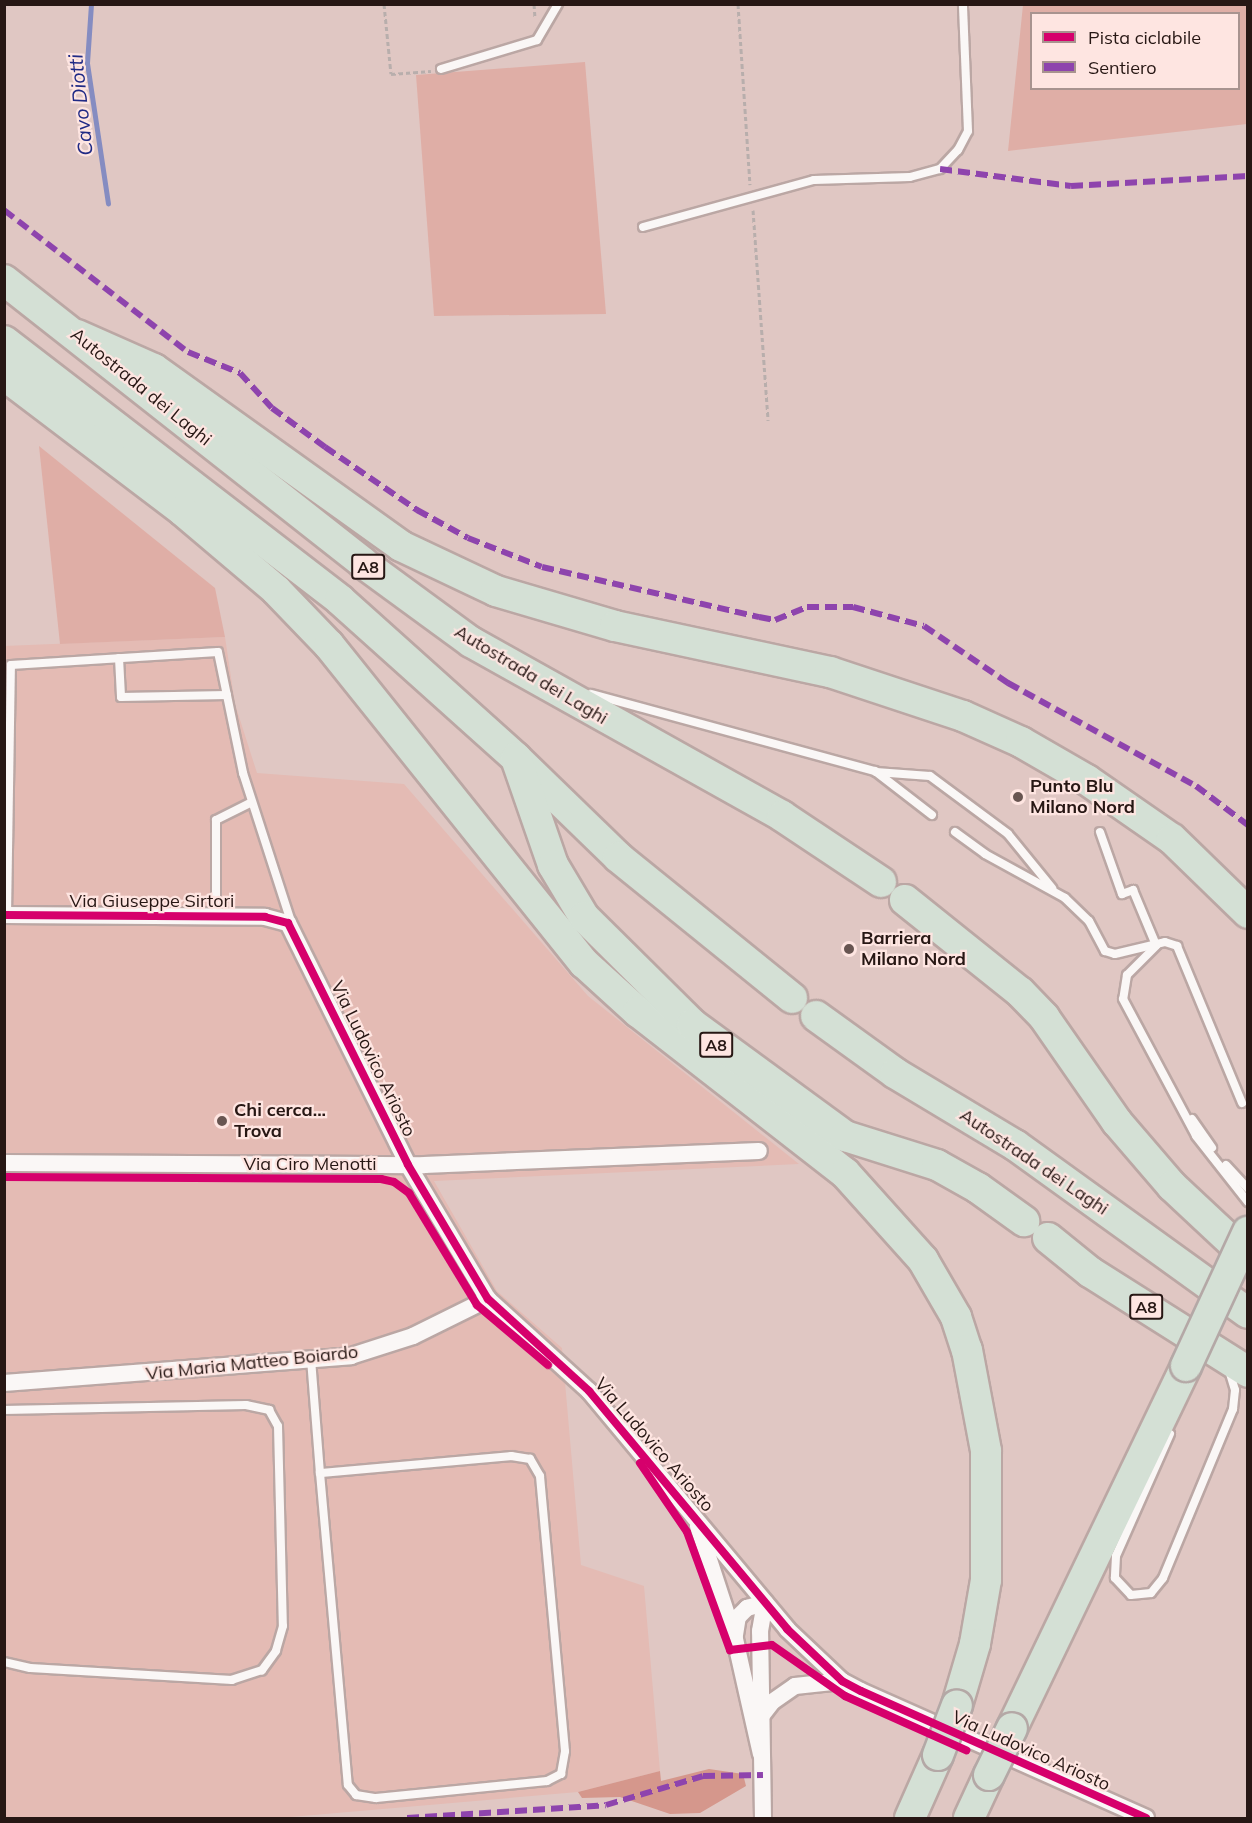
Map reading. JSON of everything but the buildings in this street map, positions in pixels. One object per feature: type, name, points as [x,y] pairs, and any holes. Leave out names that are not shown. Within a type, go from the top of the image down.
[{"type":"highway","name":"Autostrada dei Laghi","points":[[4,280],[77,335],[363,563],[471,642],[528,677],[782,816],[881,882]]},
{"type":"highway","points":[[77,335],[154,369],[401,546],[496,591],[615,626],[830,672],[963,716],[1021,742],[1087,780],[1172,839],[1248,913]]},
{"type":"highway","name":"A8","points":[[4,341],[340,600],[516,758],[618,857],[792,998]]},
{"type":"highway","points":[[4,375],[208,531],[276,590],[329,645],[584,963],[638,1012],[845,1173],[885,1214],[923,1260],[956,1317],[967,1350],[986,1451],[986,1580],[975,1644],[957,1705],[910,1818]]},
{"type":"highway","name":"A8","points":[[516,758],[553,865],[584,917],[692,1024],[845,1136],[937,1165],[978,1188],[1024,1221]]},
{"type":"highway","points":[[905,900],[1020,992],[1044,1017],[1117,1122],[1172,1186],[1248,1257]]},
{"type":"highway","name":"Autostrada dei Laghi","points":[[816,1016],[895,1073],[1015,1145],[1248,1313]]},
{"type":"highway","points":[[969,1818],[1248,1232]]},
{"type":"highway","name":"A8","points":[[1047,1238],[1090,1272],[1236,1364]]},
{"type":"street","name":"Via Giuseppe Sirtori","points":[[6,915],[273,917],[288,923],[294,931]]},
{"type":"street","name":"Via Ludovico Ariosto","points":[[294,931],[408,1165],[488,1299],[589,1391],[693,1511],[765,1603],[812,1655],[842,1681],[1146,1818]]},
{"type":"street","name":"Via Ciro Menotti","points":[[4,1163],[408,1165],[759,1151]]},
{"type":"street","name":"Via Maria Matteo Boiardo","points":[[4,1383],[351,1356],[413,1336],[488,1299]]},
{"type":"street","points":[[693,1511],[735,1639],[761,1754]]},
{"type":"street","points":[[735,1639],[738,1617],[747,1608],[765,1603],[760,1631],[763,1818]]},
{"type":"street","points":[[762,1715],[772,1702],[795,1686],[842,1681]]},
{"type":"lane","points":[[441,69],[537,40],[558,4]]},
{"type":"lane","points":[[643,227],[751,195],[814,180],[910,177],[940,169],[968,131],[963,4]]},
{"type":"lane","points":[[6,915],[11,665],[218,652],[252,802],[294,931]]},
{"type":"lane","points":[[119,658],[121,697],[227,695]]},
{"type":"lane","points":[[528,677],[875,771],[930,776],[1008,834],[1054,891],[1089,921],[1105,951],[1115,954],[1168,942],[1180,950],[1242,1103]]},
{"type":"lane","points":[[875,771],[932,814]]},
{"type":"lane","points":[[216,917],[216,820],[252,802]]},
{"type":"lane","points":[[955,832],[985,854],[1054,891]]},
{"type":"lane","points":[[1100,832],[1122,894],[1133,890],[1156,945]]},
{"type":"lane","points":[[1156,945],[1127,975],[1122,989],[1127,1009],[1196,1136],[1248,1202]]},
{"type":"lane","points":[[1147,1047],[1212,1148],[1248,1189]]},
{"type":"lane","points":[[311,1359],[320,1473],[348,1785],[356,1795],[376,1798],[536,1782],[561,1774],[565,1751],[540,1476],[530,1459],[511,1456],[320,1473]]},
{"type":"lane","points":[[1173,1427],[1116,1556],[1115,1578],[1131,1595],[1150,1593],[1162,1578],[1233,1408],[1236,1364]]},
{"type":"lane","points":[[4,1410],[246,1405],[269,1410],[278,1426],[283,1626],[276,1651],[262,1670],[232,1680],[30,1668],[4,1662]]},
{"type":"path","points":[[384,4],[391,74],[441,69]]},
{"type":"path","points":[[738,4],[768,420]]},
{"type":"shaded area","points":[[1023,5],[1247,5],[1247,124],[1008,151]]},
{"type":"shaded area","points":[[585,62],[606,314],[434,316],[416,75]]},
{"type":"shaded area","points":[[39,446],[215,588],[225,637],[60,644]]},
{"type":"shaded area","points":[[225,637],[235,704],[257,773],[404,784],[588,996],[799,1164],[434,1181],[497,1291],[562,1348],[581,1565],[644,1586],[660,1771],[578,1792],[279,1818],[5,1818],[4,646]]},
{"type":"shaded area","points":[[709,1769],[743,1774],[746,1786],[700,1813],[670,1814],[620,1797],[582,1798],[578,1792],[660,1771],[661,1781]]},
{"type":"waterway","name":"Cavo Diotti","points":[[91,4],[87,63],[108,203]]},
{"type":"marked path","points":[[940,169],[1071,186],[1248,176]]},
{"type":"marked path","points":[[4,210],[188,352],[240,373],[272,408],[325,447],[417,510],[468,538],[542,567],[759,617],[775,620],[807,607],[853,607],[924,626],[1008,683],[1196,786],[1248,825]]},
{"type":"marked path","points":[[407,1818],[606,1805],[703,1776],[763,1775]]},
{"type":"cycle path","points":[[4,915],[265,917],[288,923],[408,1165],[488,1299],[589,1391],[787,1629],[842,1681],[1146,1818]]},
{"type":"cycle path","points":[[4,1177],[381,1179],[394,1182],[409,1193],[477,1305],[548,1365]]},
{"type":"cycle path","points":[[640,1463],[687,1532],[730,1650],[772,1645],[845,1696],[966,1750]]},
{"type":"place","name":"Punto Blu Milano Nord","points":[[1018,797]]},
{"type":"place","name":"Barriera Milano Nord","points":[[849,949]]},
{"type":"place","name":"Chi cerca... Trova","points":[[222,1121]]}]
